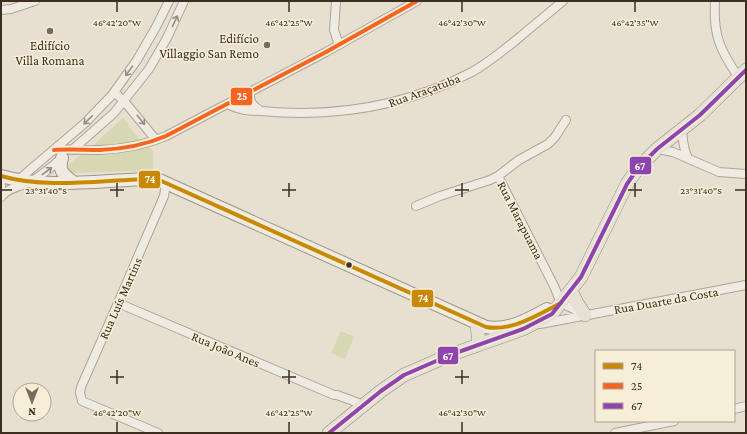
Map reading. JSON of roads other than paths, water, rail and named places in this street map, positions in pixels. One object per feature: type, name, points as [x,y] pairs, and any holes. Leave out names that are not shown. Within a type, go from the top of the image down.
[{"type":"main road","points":[[329,433],[381,391],[404,375],[450,355],[530,326],[549,317],[571,291],[588,263],[632,176],[638,168],[657,149],[682,130],[743,74]]},
{"type":"main road","points":[[58,154],[62,171],[73,182]]},
{"type":"main road","points":[[1,176],[17,181],[30,182],[157,179],[168,189],[477,324],[493,329],[504,328],[530,318],[561,303]]},
{"type":"main road","points":[[571,291],[576,303],[585,315]]},
{"type":"main road","points":[[477,324],[479,344]]},
{"type":"street","points":[[1,10],[10,9],[35,1]]},
{"type":"street","points":[[336,1],[334,30],[339,45]]},
{"type":"street","points":[[17,181],[58,154],[73,149],[100,150],[120,148],[156,140],[250,93],[417,1]]},
{"type":"street","name":"Rua Araçatuba","points":[[227,104],[237,110],[248,111],[285,113],[340,112],[380,105],[426,91],[453,81],[485,63],[562,1]]},
{"type":"street","points":[[715,1],[715,31],[724,53],[743,74]]},
{"type":"street","points":[[1,197],[7,191],[30,182],[47,171],[58,154],[114,92],[137,60],[154,31],[168,2],[183,4],[167,38],[149,69],[114,113],[73,149],[58,154]]},
{"type":"street","points":[[154,31],[167,38]]},
{"type":"street","points":[[137,60],[149,69]]},
{"type":"street","points":[[114,92],[124,101],[156,140]]},
{"type":"street","points":[[250,93],[250,101],[252,105],[261,111]]},
{"type":"street","name":"Rua Marapuama","points":[[561,303],[554,286],[498,176],[519,160],[548,144],[555,137],[566,120]]},
{"type":"street","points":[[682,130],[683,144],[688,158]]},
{"type":"street","points":[[657,149],[673,152],[719,172],[746,174]]},
{"type":"street","points":[[416,206],[498,176]]},
{"type":"street","points":[[1,185],[1,197]]},
{"type":"street","name":"Rua Luís Martins","points":[[158,433],[82,401],[80,393],[81,386],[168,189]]},
{"type":"street","name":"Rua Duarte da Costa","points":[[530,326],[746,285]]},
{"type":"street","name":"Rua João Anes","points":[[118,303],[334,395],[336,398],[361,407]]},
{"type":"street","points":[[561,303],[585,315]]},
{"type":"street","points":[[735,409],[746,406]]},
{"type":"street","points":[[615,433],[669,422]]},
{"type":"place","name":"Edifício Villa Romana","points":[[50,31]]},
{"type":"place","name":"Edifício Villaggio San Remo","points":[[267,45]]}]
